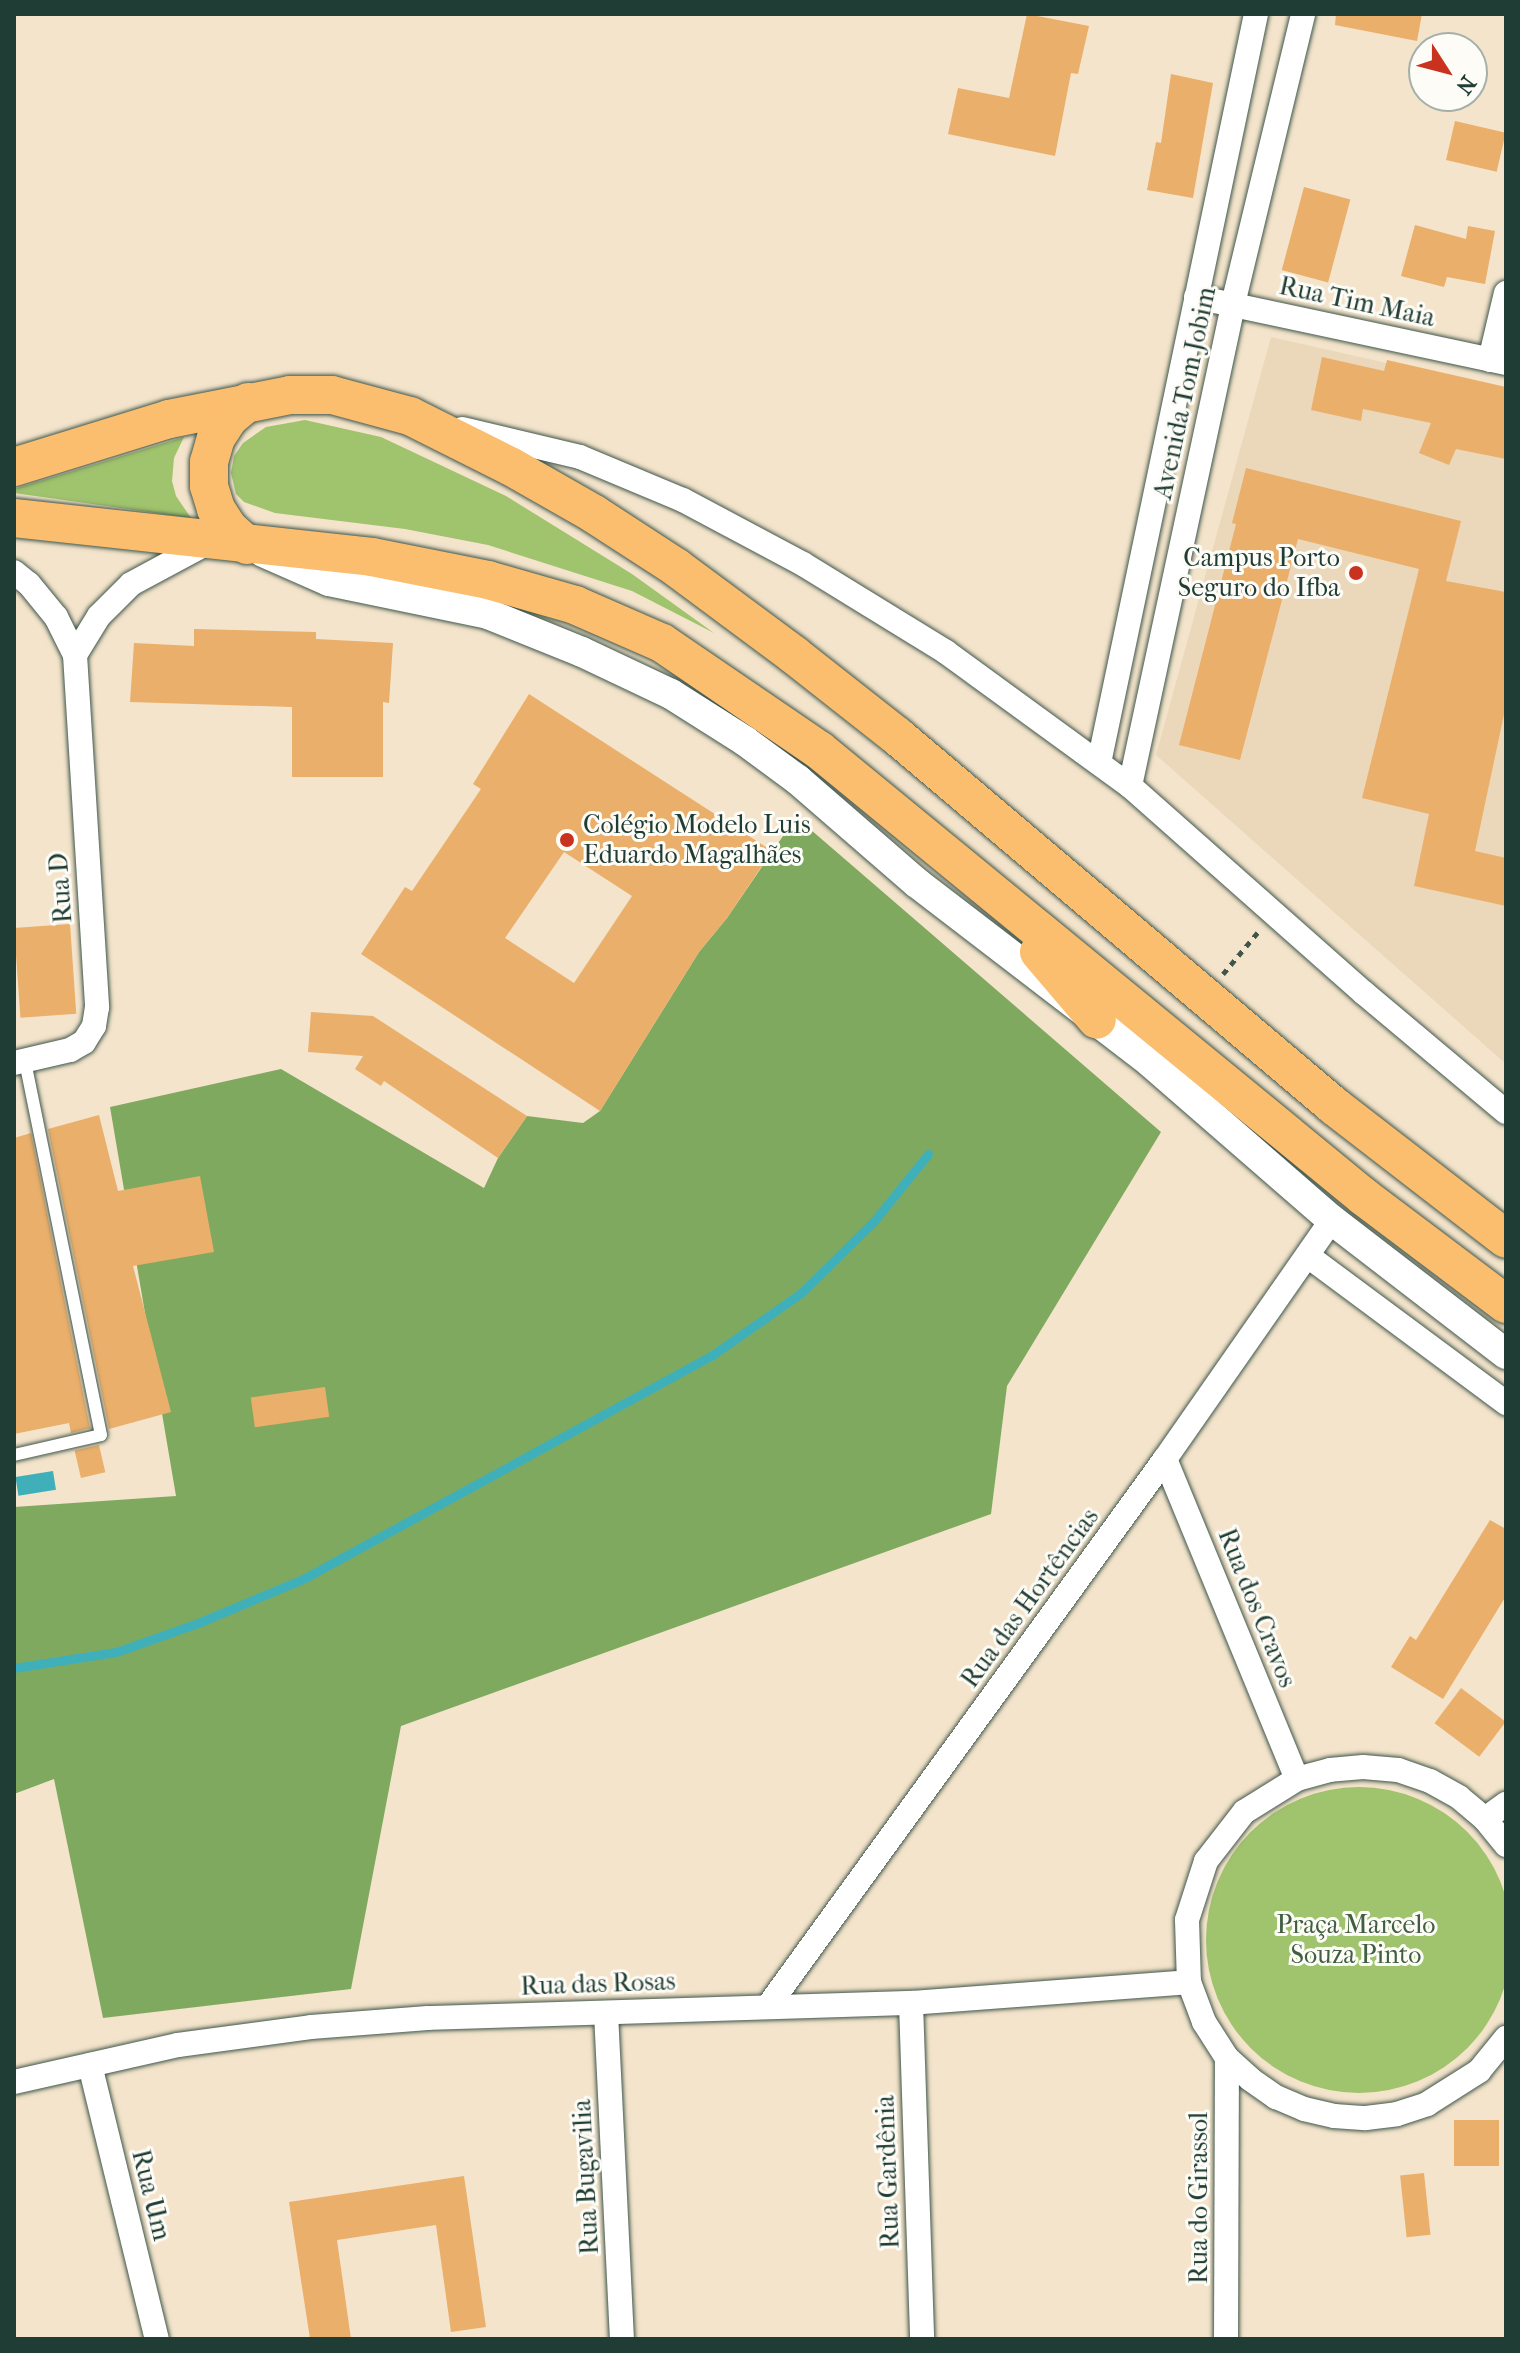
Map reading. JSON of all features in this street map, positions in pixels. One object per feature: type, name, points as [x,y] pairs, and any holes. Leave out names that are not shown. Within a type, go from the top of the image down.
[{"type":"main road","points":[[14,467],[169,419],[290,395],[332,395],[410,416],[510,466],[594,514],[677,568],[794,655],[909,745],[1144,949],[1334,1106],[1506,1239]]},
{"type":"main road","points":[[229,543],[229,529],[216,509],[209,486],[209,462],[216,438],[229,418],[248,402]]},
{"type":"main road","points":[[14,518],[372,557],[488,580],[575,605],[662,643],[819,750],[973,873],[1364,1197],[1506,1304]]},
{"type":"main road","points":[[973,873],[1097,1020]]},
{"type":"street","name":"Avenida Tom Jobim","points":[[1099,763],[1256,14]]},
{"type":"street","name":"Avenida Tom Jobim","points":[[1130,786],[1233,304],[1303,14]]},
{"type":"street","points":[[1498,362],[1506,293]]},
{"type":"street","name":"Rua Tim Maia","points":[[1196,297],[1498,362]]},
{"type":"street","points":[[410,416],[580,457],[683,500],[803,564],[946,652],[1130,786],[1364,993],[1506,1112]]},
{"type":"street","points":[[75,655],[99,616],[131,584],[229,543],[329,581],[488,614],[582,652],[671,694],[798,780],[917,883],[1097,1020],[1332,1220],[1506,1354]]},
{"type":"street","name":"Rua D","points":[[14,572],[29,584],[56,617],[75,655],[97,1007],[94,1026],[84,1042],[70,1050],[19,1062]]},
{"type":"street","name":"Rua das Hortências","points":[[769,2005],[1165,1459],[1332,1220]]},
{"type":"street","points":[[1308,1256],[1506,1403]]},
{"type":"street","name":"Rua dos Cravos","points":[[1165,1459],[1297,1779]]},
{"type":"street","points":[[1506,1845],[1485,1819],[1459,1797],[1430,1781],[1398,1770],[1363,1767],[1330,1770],[1297,1779],[1244,1812],[1206,1861],[1187,1920],[1189,1982],[1204,2022],[1227,2058],[1276,2097],[1319,2113],[1366,2118],[1397,2114],[1455,2090],[1479,2071],[1506,2038]]},
{"type":"street","points":[[1485,1819],[1506,1804]]},
{"type":"street","name":"Rua das Rosas","points":[[14,2082],[178,2045],[311,2027],[428,2018],[769,2005],[911,2003],[1189,1982]]},
{"type":"street","name":"Rua Gardênia","points":[[911,2003],[922,2339]]},
{"type":"street","name":"Rua Bugavilia","points":[[606,2013],[622,2339]]},
{"type":"street","name":"Rua do Girassol","points":[[1226,2339],[1227,2058]]},
{"type":"street","name":"Rua Um","points":[[90,2065],[157,2339]]},
{"type":"lane","points":[[14,1455],[101,1435],[19,1062]]},
{"type":"shaded area","name":"Campus Porto Seguro do Ifba","points":[[1271,337],[1506,390],[1506,1064],[1156,755]]},
{"type":"green space","points":[[305,420],[381,437],[506,496],[632,574],[714,633],[632,591],[488,545],[405,529],[275,513],[244,502],[236,494],[231,473],[234,456],[243,443],[266,427]]},
{"type":"green space","points":[[184,437],[174,458],[172,481],[176,496],[191,518],[14,493],[14,489]]},
{"type":"green space","points":[[796,817],[1161,1132],[1007,1386],[991,1514],[401,1726],[351,1989],[103,2018],[54,1779],[14,1794],[14,1507],[176,1496],[110,1107],[281,1069],[484,1188],[498,1158],[527,1116],[583,1123],[600,1111],[699,952],[727,918]]},
{"type":"green space","name":"Praça Marcelo Souza Pinto","points":[[1359,1787],[1389,1790],[1418,1799],[1444,1813],[1467,1832],[1486,1855],[1500,1881],[1509,1910],[1512,1940],[1509,1970],[1500,1999],[1486,2025],[1467,2048],[1444,2067],[1418,2081],[1389,2090],[1359,2093],[1329,2090],[1300,2081],[1274,2067],[1251,2048],[1232,2025],[1218,1999],[1209,1970],[1206,1940],[1209,1910],[1218,1881],[1232,1855],[1251,1832],[1274,1813],[1300,1799],[1329,1790]]},
{"type":"water","points":[[53,1471],[56,1490],[18,1496],[15,1477]]},
{"type":"building","points":[[1027,14],[1089,26],[1078,74],[1071,73],[1055,156],[948,134],[958,88],[1009,98]]},
{"type":"building","points":[[1336,14],[1422,14],[1419,32],[1408,32],[1408,39],[1335,25]]},
{"type":"building","points":[[1171,74],[1213,83],[1193,198],[1147,190],[1156,142],[1161,143]]},
{"type":"building","points":[[1455,121],[1506,133],[1497,172],[1446,160]]},
{"type":"building","points":[[1304,187],[1350,199],[1328,282],[1282,270]]},
{"type":"building","points":[[1415,225],[1466,239],[1468,226],[1495,231],[1485,284],[1447,277],[1444,287],[1401,276]]},
{"type":"building","points":[[1322,357],[1384,371],[1387,360],[1506,387],[1506,459],[1456,449],[1449,465],[1419,453],[1431,423],[1363,409],[1361,421],[1311,410]]},
{"type":"building","points":[[1246,468],[1461,521],[1446,581],[1506,592],[1506,705],[1475,851],[1506,858],[1506,906],[1414,886],[1429,814],[1362,798],[1419,569],[1298,539],[1240,760],[1179,745],[1236,524],[1232,523]]},
{"type":"building","points":[[194,629],[316,632],[316,639],[393,643],[389,703],[383,702],[383,777],[292,777],[292,707],[130,702],[134,643],[194,646]]},
{"type":"building","points":[[529,694],[772,851],[727,918],[699,952],[600,1111],[361,954],[405,887],[412,891],[481,789],[473,784]],"holes":[[[564,852],[632,896],[574,983],[505,938]]]},
{"type":"building","points":[[70,924],[76,1014],[20,1018],[14,928]]},
{"type":"building","points":[[311,1012],[373,1016],[527,1116],[498,1158],[384,1081],[381,1086],[355,1069],[363,1056],[308,1052]]},
{"type":"building","points":[[99,1115],[118,1191],[200,1176],[214,1252],[133,1266],[171,1412],[109,1429],[48,1129]]},
{"type":"building","points":[[31,1133],[90,1428],[71,1433],[69,1423],[14,1434],[14,1138]]},
{"type":"building","points":[[325,1387],[329,1417],[255,1427],[251,1397]]},
{"type":"building","points":[[99,1445],[105,1472],[81,1478],[75,1451]]},
{"type":"building","points":[[1490,1520],[1506,1529],[1506,1596],[1443,1699],[1391,1667],[1410,1636],[1416,1640]]},
{"type":"building","points":[[1461,1688],[1506,1722],[1479,1757],[1435,1723]]},
{"type":"building","points":[[1454,2120],[1499,2120],[1499,2166],[1454,2166]]},
{"type":"building","points":[[1424,2173],[1430,2235],[1407,2237],[1400,2176]]},
{"type":"building","points":[[464,2176],[486,2327],[451,2332],[436,2225],[337,2240],[351,2339],[310,2339],[289,2202]]},
{"type":"waterway","points":[[14,1668],[116,1652],[198,1623],[305,1578],[711,1356],[801,1293],[874,1221],[928,1154]]},
{"type":"place","name":"Campus Porto Seguro do Ifba","points":[[1356,573]]},
{"type":"place","name":"Colégio Modelo Luis Eduardo Magalhães","points":[[567,840]]}]
